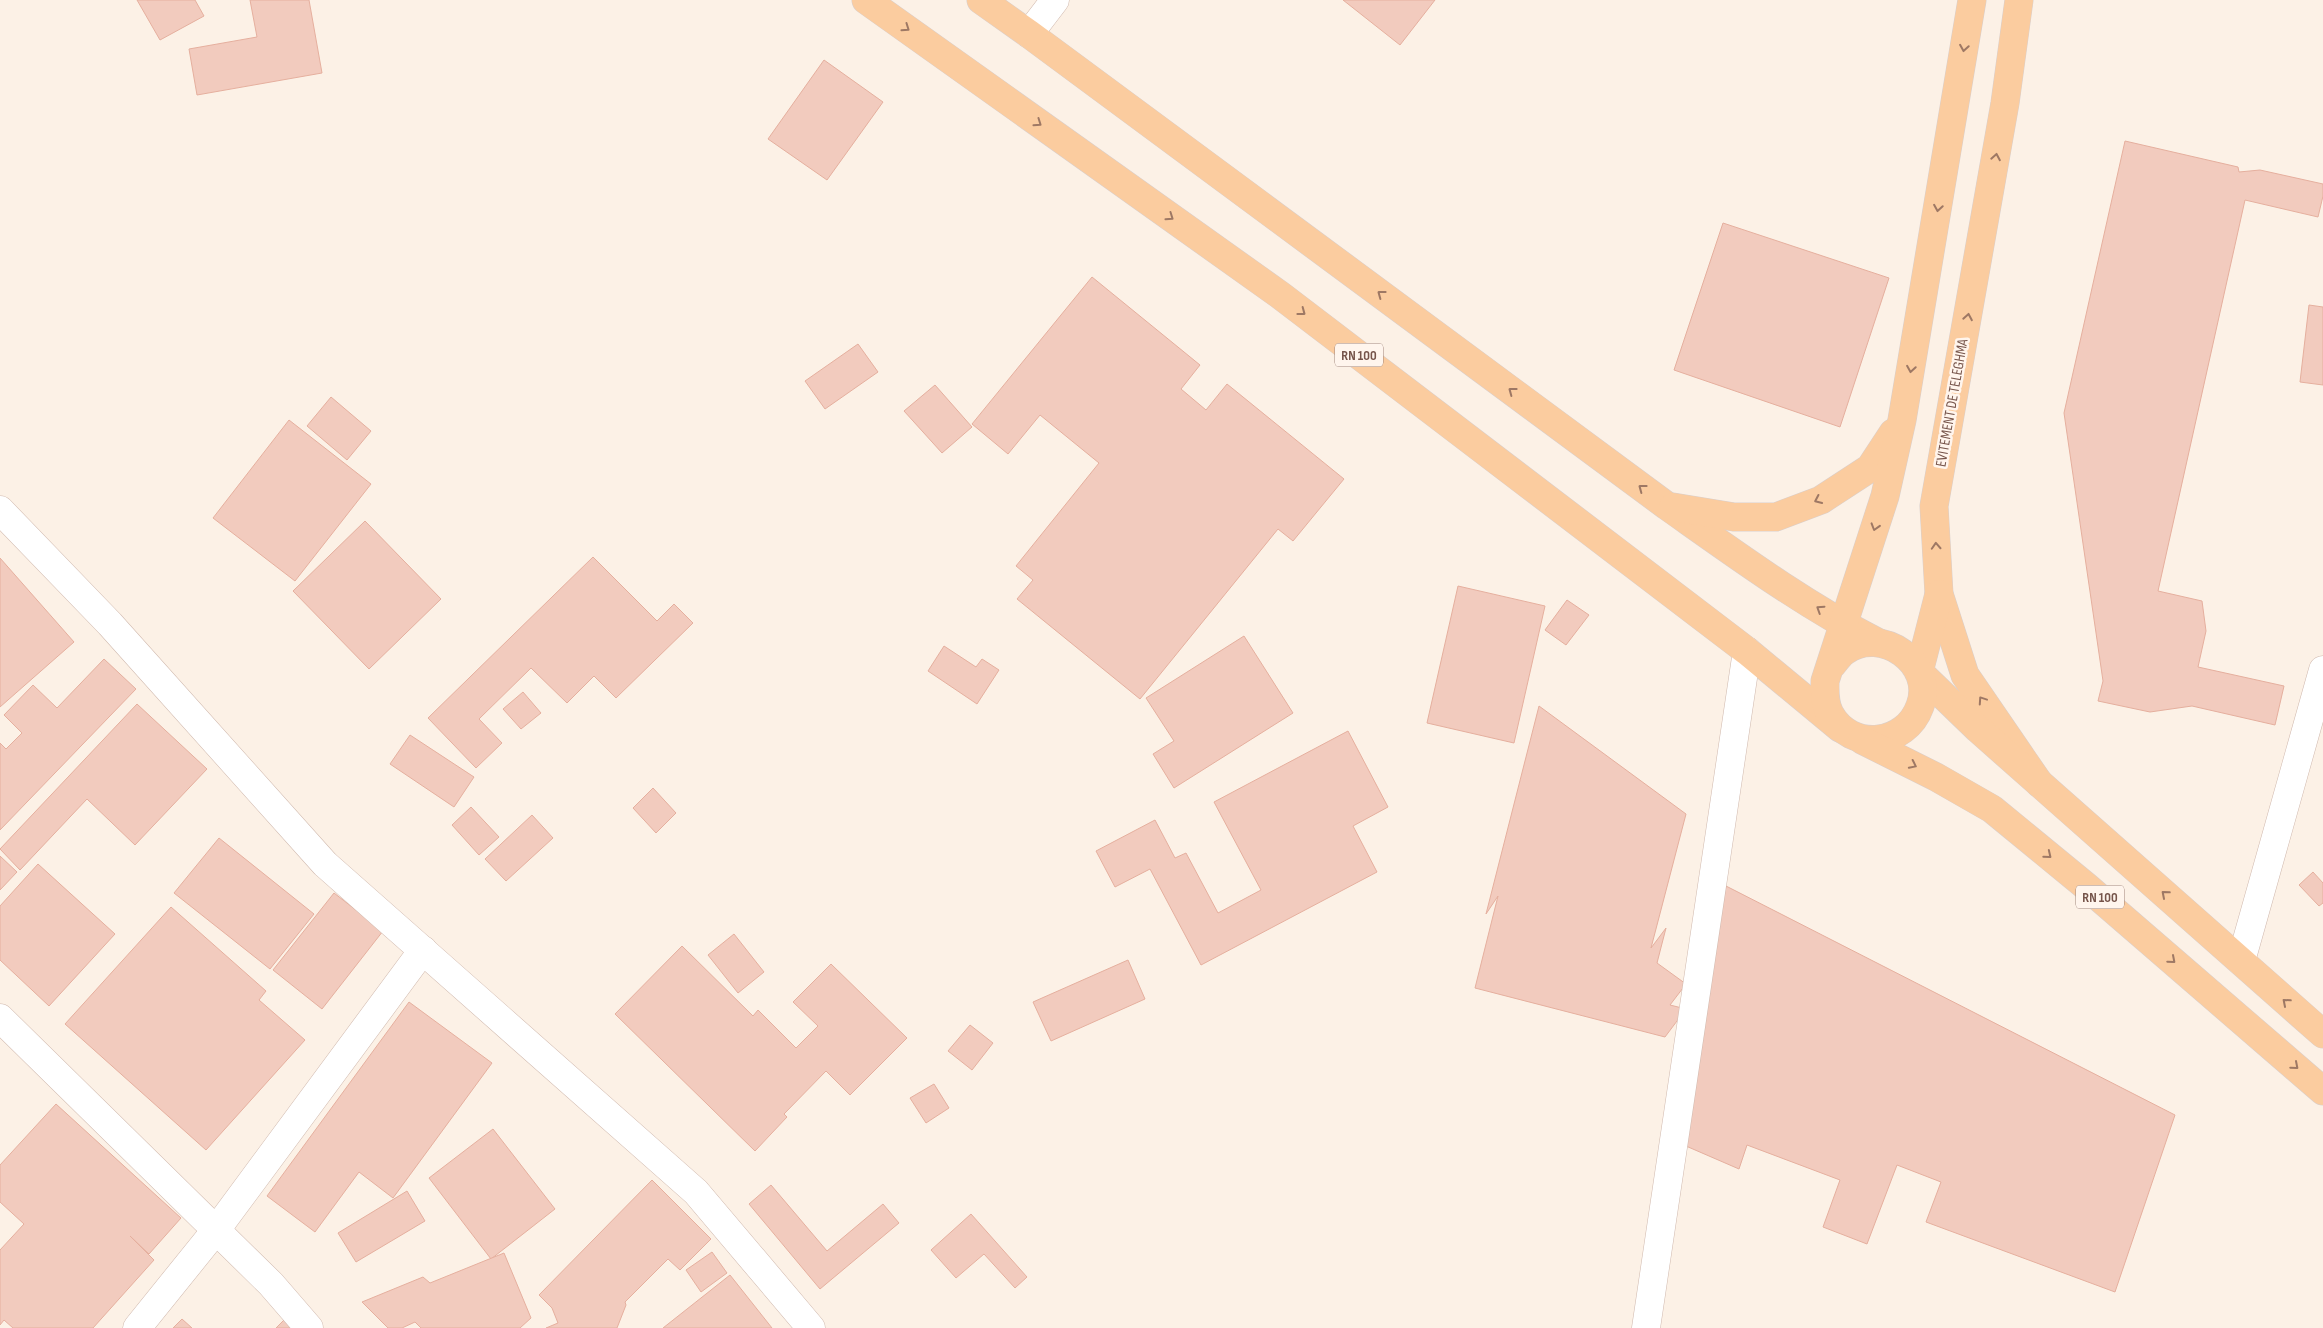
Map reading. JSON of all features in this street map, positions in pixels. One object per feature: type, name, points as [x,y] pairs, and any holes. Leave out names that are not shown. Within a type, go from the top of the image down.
[{"type":"main road","name":"RN 100","points":[[866,0],[1280,295],[1747,650],[1847,732],[1936,777],[1992,809],[2088,886],[2323,1091]]},
{"type":"main road","points":[[981,0],[1667,506],[1732,552],[1844,625],[1877,642],[1894,646],[1909,657],[1918,672],[1922,688],[1921,705],[1913,720],[1903,731],[1888,738],[1870,740],[1847,732],[1830,714],[1825,698],[1825,680],[1832,665],[1844,625],[1885,496],[1902,420],[1972,0]]},
{"type":"main road","name":"EVITEMENT DE TELEGHMA","points":[[2019,0],[2005,103],[1934,506],[1939,594],[1965,675],[2039,783]]},
{"type":"main road","points":[[1667,506],[1734,517],[1776,518],[1822,500],[1870,468],[1902,420]]},
{"type":"main road","points":[[1918,672],[1939,594]]},
{"type":"main road","points":[[1832,665],[1845,651],[1860,644],[1877,642]]},
{"type":"main road","name":"RN 100","points":[[1918,672],[2039,783],[2323,1034]]},
{"type":"street","points":[[1029,34],[1055,0]]},
{"type":"street","points":[[0,510],[110,624],[325,864],[696,1192],[811,1328]]},
{"type":"street","points":[[1646,1328],[1747,650]]},
{"type":"street","points":[[2241,961],[2323,670]]},
{"type":"street","points":[[137,1328],[216,1230],[423,950]]},
{"type":"street","points":[[0,1018],[272,1284],[309,1328]]},
{"type":"building","points":[[137,0],[195,0],[204,16],[160,40]]},
{"type":"building","points":[[250,0],[309,0],[322,73],[197,95],[189,49],[257,37]]},
{"type":"building","points":[[1343,0],[1435,0],[1400,45]]},
{"type":"building","points":[[824,60],[883,102],[827,180],[768,139]]},
{"type":"building","points":[[2125,141],[2238,167],[2239,172],[2260,170],[2323,184],[2323,196],[2318,217],[2245,200],[2158,591],[2202,601],[2206,631],[2198,667],[2284,686],[2275,725],[2192,706],[2150,712],[2098,701],[2103,681],[2064,413]]},
{"type":"building","points":[[1723,223],[1889,278],[1840,427],[1674,370]]},
{"type":"building","points":[[1092,277],[1200,365],[1181,389],[1206,410],[1227,384],[1344,479],[1293,541],[1278,529],[1140,699],[1017,599],[1033,580],[1016,566],[1099,463],[1040,415],[1008,454],[972,424]]},
{"type":"building","points":[[2309,305],[2323,307],[2323,385],[2300,382]]},
{"type":"building","points":[[858,344],[878,372],[825,409],[805,381]]},
{"type":"building","points":[[935,385],[972,427],[942,453],[904,411]]},
{"type":"building","points":[[331,397],[371,431],[347,460],[307,426]]},
{"type":"building","points":[[289,420],[371,484],[295,581],[213,518]]},
{"type":"building","points":[[365,521],[441,599],[369,669],[293,591]]},
{"type":"building","points":[[593,557],[657,621],[674,604],[693,623],[616,698],[594,676],[567,703],[531,668],[479,719],[502,743],[476,768],[428,718]]},
{"type":"building","points":[[0,558],[74,642],[0,707]]},
{"type":"building","points":[[1458,586],[1545,606],[1514,743],[1427,723]]},
{"type":"building","points":[[1567,600],[1589,615],[1566,645],[1545,630]]},
{"type":"building","points":[[1244,636],[1293,713],[1174,788],[1153,754],[1174,741],[1146,698]]},
{"type":"building","points":[[944,646],[976,667],[982,659],[999,670],[977,704],[928,671]]},
{"type":"building","points":[[104,659],[136,689],[0,830],[0,743],[6,749],[22,733],[4,715],[33,685],[57,708]]},
{"type":"building","points":[[523,692],[541,713],[521,729],[503,709]]},
{"type":"building","points":[[137,704],[207,769],[135,845],[87,799],[20,870],[0,849]]},
{"type":"building","points":[[1539,706],[1686,814],[1651,948],[1666,928],[1657,963],[1686,984],[1670,1005],[1686,1009],[1665,1037],[1475,988],[1498,896],[1486,914]]},
{"type":"building","points":[[1348,731],[1388,807],[1353,826],[1377,872],[1201,965],[1150,869],[1115,887],[1096,851],[1155,820],[1175,858],[1186,853],[1218,913],[1261,890],[1214,802]]},
{"type":"building","points":[[410,735],[474,777],[454,807],[390,764]]},
{"type":"building","points":[[653,788],[676,813],[656,833],[633,808]]},
{"type":"building","points":[[471,807],[499,837],[479,855],[452,825]]},
{"type":"building","points":[[532,815],[553,838],[506,881],[485,859]]},
{"type":"building","points":[[219,838],[314,914],[270,969],[174,893]]},
{"type":"building","points":[[0,856],[17,872],[0,890]]},
{"type":"building","points":[[38,864],[115,934],[49,1006],[0,960],[0,906]]},
{"type":"building","points":[[2313,872],[2323,883],[2323,903],[2319,906],[2299,885]]},
{"type":"building","points":[[1726,886],[2175,1115],[2115,1292],[1926,1222],[1941,1182],[1897,1165],[1867,1244],[1823,1227],[1840,1180],[1747,1145],[1739,1169],[1679,1143]]},
{"type":"building","points":[[334,893],[383,931],[322,1009],[273,970]]},
{"type":"building","points":[[171,907],[266,991],[259,1000],[305,1040],[206,1150],[65,1024]]},
{"type":"building","points":[[734,934],[764,972],[738,993],[708,955]]},
{"type":"building","points":[[682,946],[753,1016],[758,1010],[796,1048],[818,1026],[793,1002],[831,964],[907,1038],[850,1095],[826,1071],[784,1114],[787,1117],[755,1151],[615,1014]]},
{"type":"building","points":[[1128,960],[1145,999],[1051,1041],[1033,1002]]},
{"type":"building","points":[[409,1002],[492,1063],[393,1198],[359,1172],[315,1232],[267,1196]]},
{"type":"building","points":[[970,1025],[993,1043],[972,1070],[948,1051]]},
{"type":"building","points":[[934,1084],[949,1108],[926,1123],[910,1098]]},
{"type":"building","points":[[56,1104],[181,1218],[149,1254],[130,1236],[154,1260],[93,1328],[13,1328],[4,1320],[0,1325],[0,1250],[24,1224],[0,1202],[0,1165]]},
{"type":"building","points":[[493,1129],[555,1209],[491,1259],[429,1178]]},
{"type":"building","points":[[652,1180],[711,1239],[680,1270],[668,1259],[625,1302],[626,1305],[617,1328],[546,1328],[558,1323],[552,1308],[539,1295]]},
{"type":"building","points":[[771,1185],[827,1251],[883,1204],[899,1223],[820,1289],[749,1204]]},
{"type":"building","points":[[407,1191],[425,1221],[356,1262],[338,1233]]},
{"type":"building","points":[[971,1214],[1027,1277],[1015,1288],[984,1254],[956,1278],[931,1250]]},
{"type":"building","points":[[712,1252],[727,1273],[701,1292],[686,1270]]},
{"type":"building","points":[[504,1253],[531,1318],[520,1328],[421,1328],[415,1322],[402,1328],[388,1328],[362,1302],[423,1277],[430,1283]]},
{"type":"building","points":[[730,1275],[772,1328],[663,1328]]},
{"type":"building","points":[[287,1317],[298,1328],[276,1328]]},
{"type":"building","points":[[182,1319],[192,1328],[173,1328]]}]
